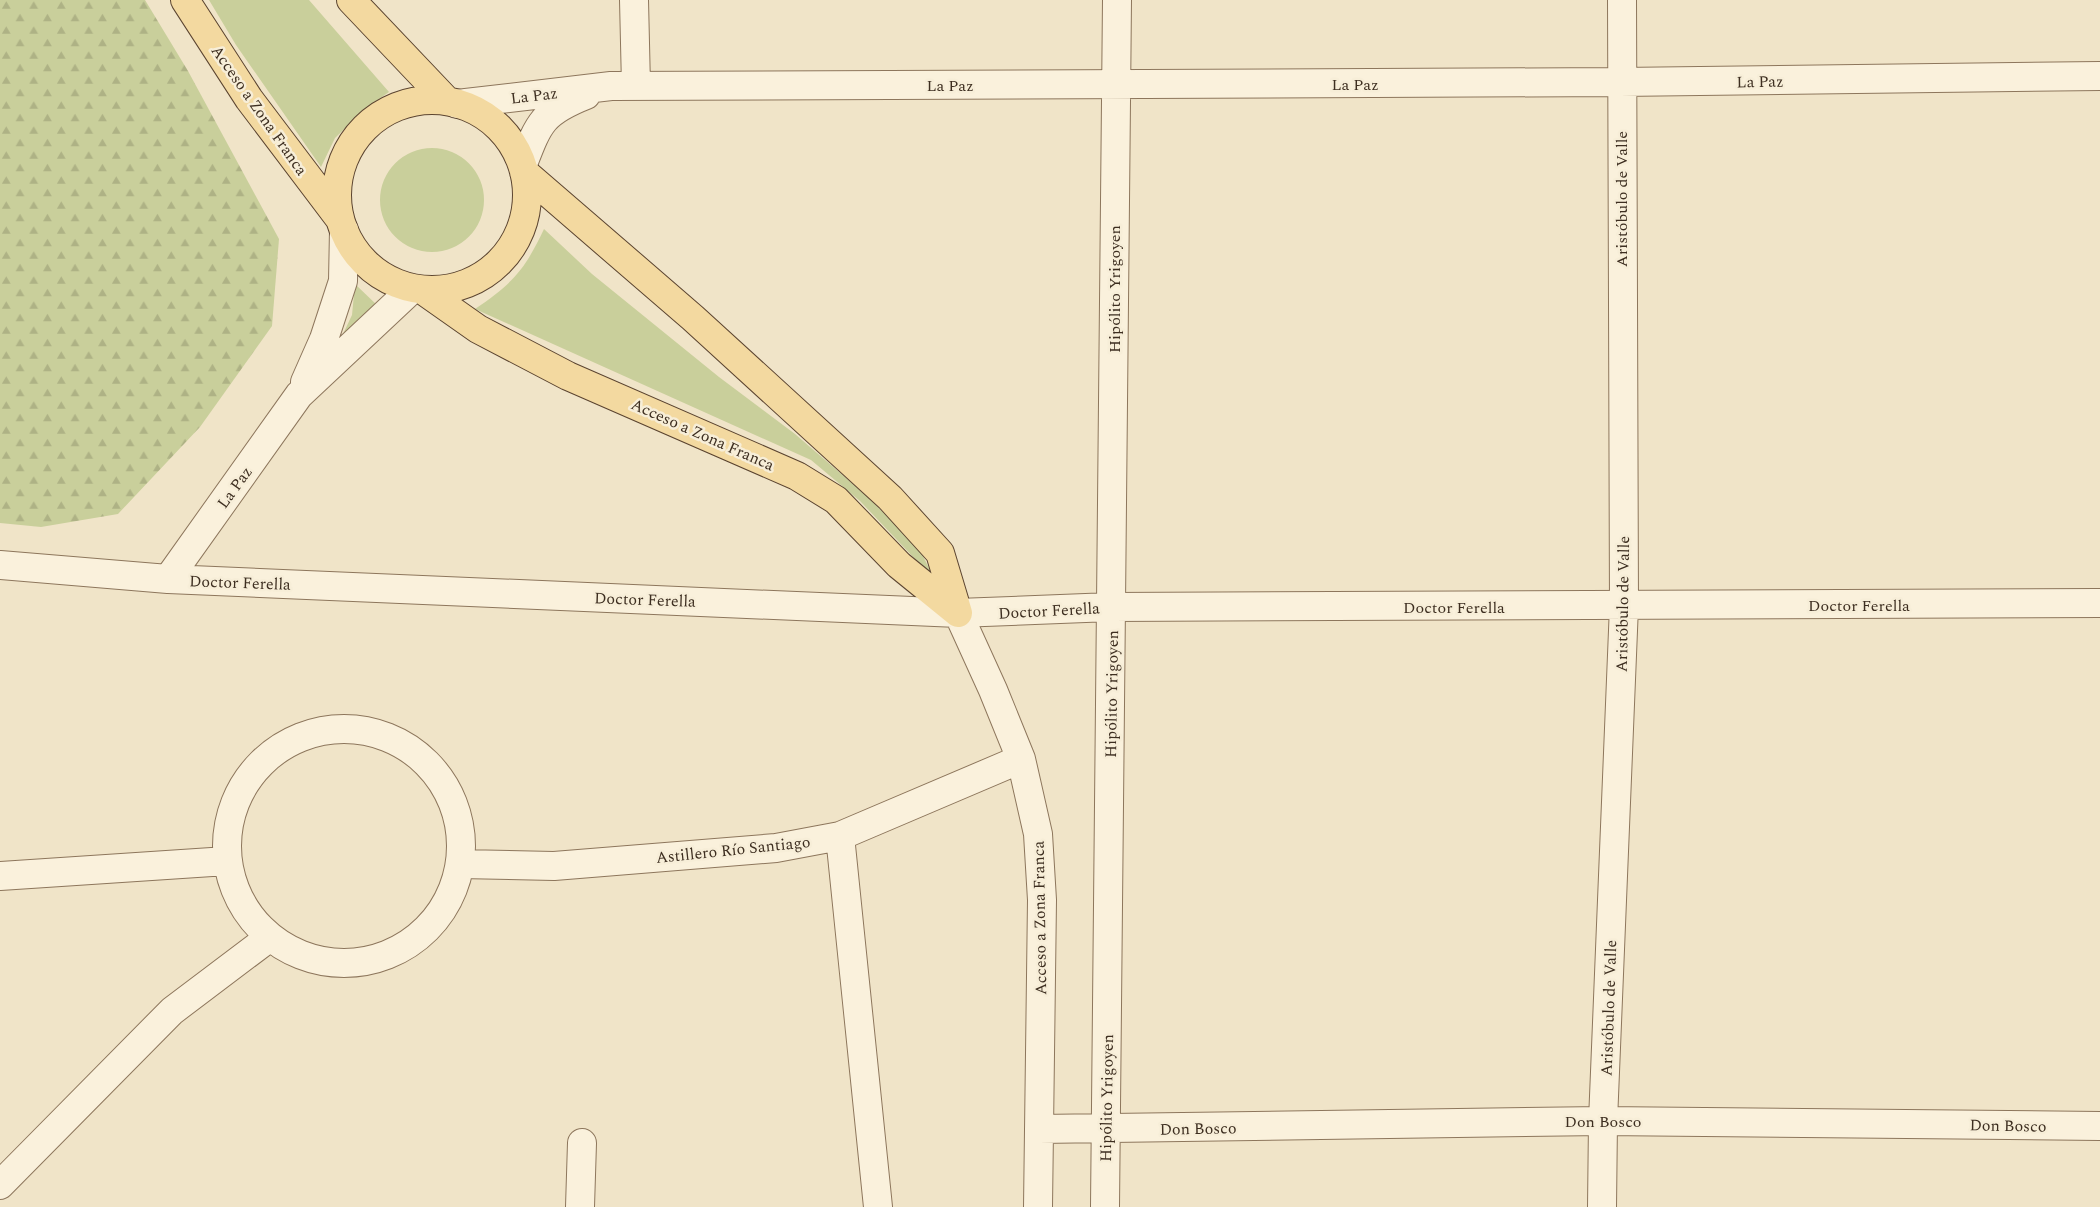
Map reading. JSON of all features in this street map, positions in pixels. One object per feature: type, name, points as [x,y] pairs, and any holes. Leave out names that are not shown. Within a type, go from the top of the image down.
[{"type":"main road","name":"Acceso a Zona Franca","points":[[185,0],[249,99],[342,224]]},
{"type":"main road","points":[[351,0],[452,102]]},
{"type":"main road","points":[[416,101],[452,102],[485,116],[501,129],[514,146],[524,168],[528,195],[523,227],[508,255],[485,276],[455,289],[418,290],[395,284],[370,268],[350,246],[342,224],[336,187],[344,156],[361,130],[386,111],[416,101]]},
{"type":"main road","name":"Acceso a Zona Franca","points":[[524,168],[686,312],[890,498],[940,553],[958,614]]},
{"type":"main road","name":"Acceso a Zona Franca","points":[[418,290],[478,329],[568,376],[797,476],[836,500],[899,565],[958,614]]},
{"type":"street","points":[[623,86],[634,0]]},
{"type":"street","name":"Hipólito Yrigoyen","points":[[1105,1207],[1117,0]]},
{"type":"street","name":"Aristóbulo de Valle","points":[[1602,1207],[1603,1121],[1624,606],[1620,82],[1622,0]]},
{"type":"street","name":"La Paz","points":[[452,102],[623,86],[1620,82],[2100,76]]},
{"type":"street","name":"La Paz","points":[[524,168],[542,121],[562,105],[623,86]]},
{"type":"street","name":"La Paz","points":[[168,579],[299,395],[324,339],[343,281],[342,224]]},
{"type":"street","name":"La Paz","points":[[299,395],[418,290]]},
{"type":"street","name":"Doctor Ferella","points":[[0,565],[168,579],[958,614],[1112,607],[2100,603]]},
{"type":"street","name":"Acceso a Zona Franca","points":[[958,614],[993,690],[1021,758],[1038,834],[1042,900],[1038,1207]]},
{"type":"street","points":[[344,728],[384,736],[419,755],[445,786],[460,824],[460,864],[450,897],[430,926],[402,948],[386,955],[370,961],[335,963],[301,955],[270,937],[249,916],[234,890],[227,861],[228,821],[243,784],[270,754],[305,734],[344,728]]},
{"type":"street","name":"Astillero Río Santiago","points":[[460,864],[554,866],[776,848],[840,836],[1021,758]]},
{"type":"street","points":[[840,836],[878,1207]]},
{"type":"street","points":[[0,876],[227,861]]},
{"type":"street","points":[[0,1184],[172,1011],[270,937]]},
{"type":"street","name":"Don Bosco","points":[[1039,1129],[1603,1121],[2100,1126]]},
{"type":"street","points":[[580,1207],[582,1143]]},
{"type":"green space","points":[[0,0],[145,0],[188,71],[279,239],[272,326],[200,427],[118,514],[41,527],[0,523]]},
{"type":"green space","points":[[209,0],[309,0],[389,92],[366,108],[335,138],[321,167],[236,45]]},
{"type":"green space","points":[[432,148],[452,152],[469,163],[480,180],[484,200],[480,220],[469,237],[452,248],[432,252],[412,248],[395,237],[384,220],[380,200],[384,180],[395,163],[412,152]]},
{"type":"green space","points":[[544,229],[592,274],[719,377],[795,434],[868,497],[919,548],[935,580],[860,501],[811,460],[475,309],[516,275],[530,256]]},
{"type":"green space","points":[[355,284],[379,307],[335,351],[352,315]]}]
